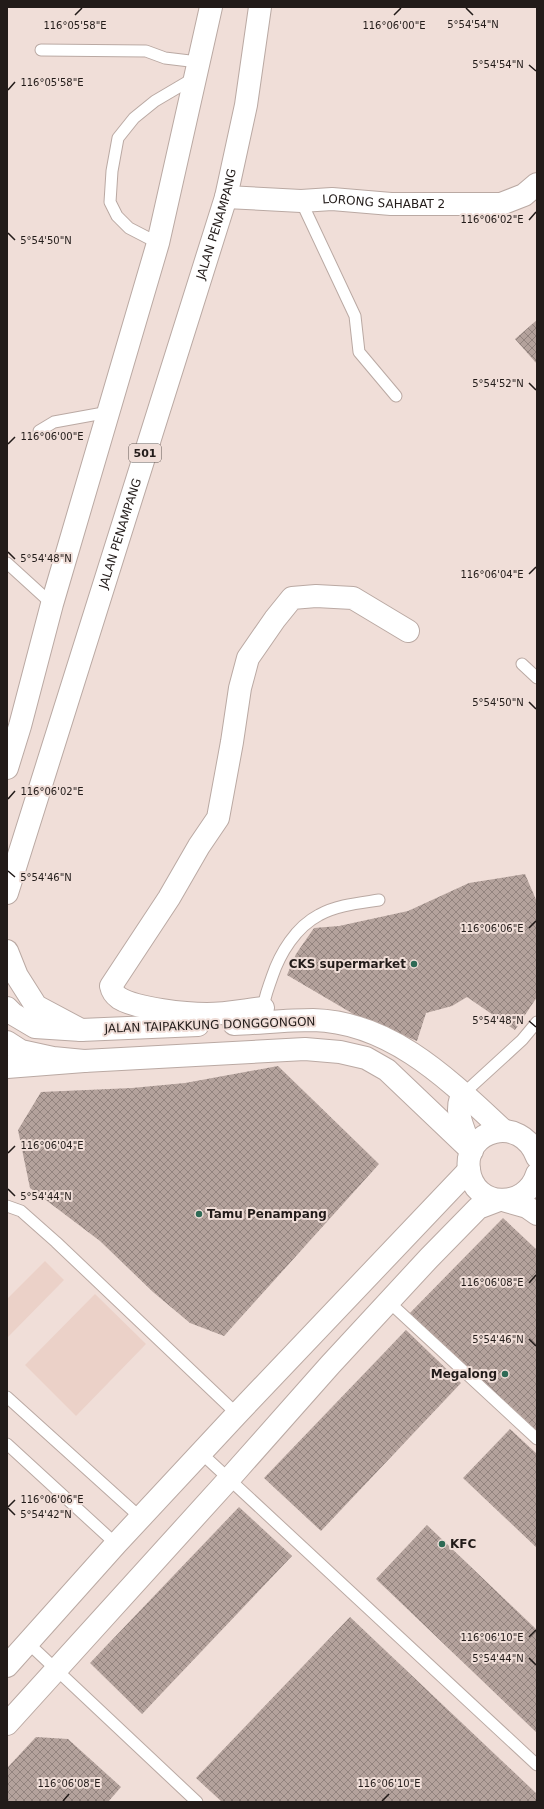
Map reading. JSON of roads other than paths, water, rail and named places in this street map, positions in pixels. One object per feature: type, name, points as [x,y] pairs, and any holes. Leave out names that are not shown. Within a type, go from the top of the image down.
[{"type":"street","points":[[7,768],[20,726],[52,604],[158,243],[211,7]]},
{"type":"street","name":"JALAN PENAMPANG","points":[[7,893],[11,869],[226,197],[246,104],[260,7]]},
{"type":"street","name":"LORONG SAHABAT 2","points":[[226,197],[301,201],[332,199],[391,204],[501,204],[524,195],[537,184]]},
{"type":"street","points":[[263,1015],[189,1014],[130,1002],[120,998],[113,992],[111,986],[169,898],[199,846],[218,818],[240,688],[248,658],[275,619],[292,598],[316,596],[353,598],[408,631]]},
{"type":"street","points":[[7,752],[20,726]]},
{"type":"street","points":[[7,951],[17,976],[36,1006],[81,1030]]},
{"type":"street","name":"JALAN TAIPAKKUNG DONGGONGON","points":[[7,1008],[13,1014],[36,1027],[81,1030],[263,1015],[343,1024],[375,1032],[400,1045],[463,1094],[504,1130]]},
{"type":"street","points":[[7,1042],[21,1051],[53,1058],[84,1061]]},
{"type":"street","points":[[7,1067],[84,1061],[305,1049],[340,1052],[366,1058],[387,1070],[470,1160]]},
{"type":"street","points":[[463,1094],[459,1104],[461,1123],[470,1160],[473,1181],[479,1190],[488,1197],[526,1207],[537,1214]]},
{"type":"street","points":[[7,1666],[116,1544],[470,1160],[478,1142],[485,1136],[494,1132],[504,1130],[516,1133],[526,1139],[534,1148],[537,1157]]},
{"type":"street","points":[[7,1724],[330,1365],[478,1208],[503,1200],[513,1199],[526,1192],[535,1181],[537,1174]]},
{"type":"lane","points":[[41,50],[146,51],[196,70]]},
{"type":"lane","points":[[158,243],[129,228],[117,216],[110,202],[112,171],[118,138],[139,114],[196,70]]},
{"type":"lane","points":[[301,201],[355,316],[358,352],[396,396]]},
{"type":"lane","points":[[39,431],[54,422],[109,412]]},
{"type":"lane","points":[[7,563],[52,604]]},
{"type":"lane","points":[[522,664],[537,678]]},
{"type":"lane","points":[[263,1015],[280,956],[290,941],[304,926],[320,915],[346,906],[379,900]]},
{"type":"lane","points":[[463,1094],[522,1040],[537,1022]]},
{"type":"lane","points":[[7,1206],[21,1211],[56,1242],[237,1414]]},
{"type":"lane","points":[[389,1302],[537,1439]]},
{"type":"lane","points":[[7,1397],[141,1518]]},
{"type":"lane","points":[[7,1444],[116,1544]]},
{"type":"lane","points":[[201,1453],[537,1766]]},
{"type":"lane","points":[[28,1643],[197,1802]]},
{"type":"place","name":"CKS supermarket","points":[[414,964]]},
{"type":"place","name":"Tamu Penampang","points":[[199,1214]]},
{"type":"place","name":"Megalong","points":[[505,1374]]},
{"type":"place","name":"KFC","points":[[442,1544]]}]
